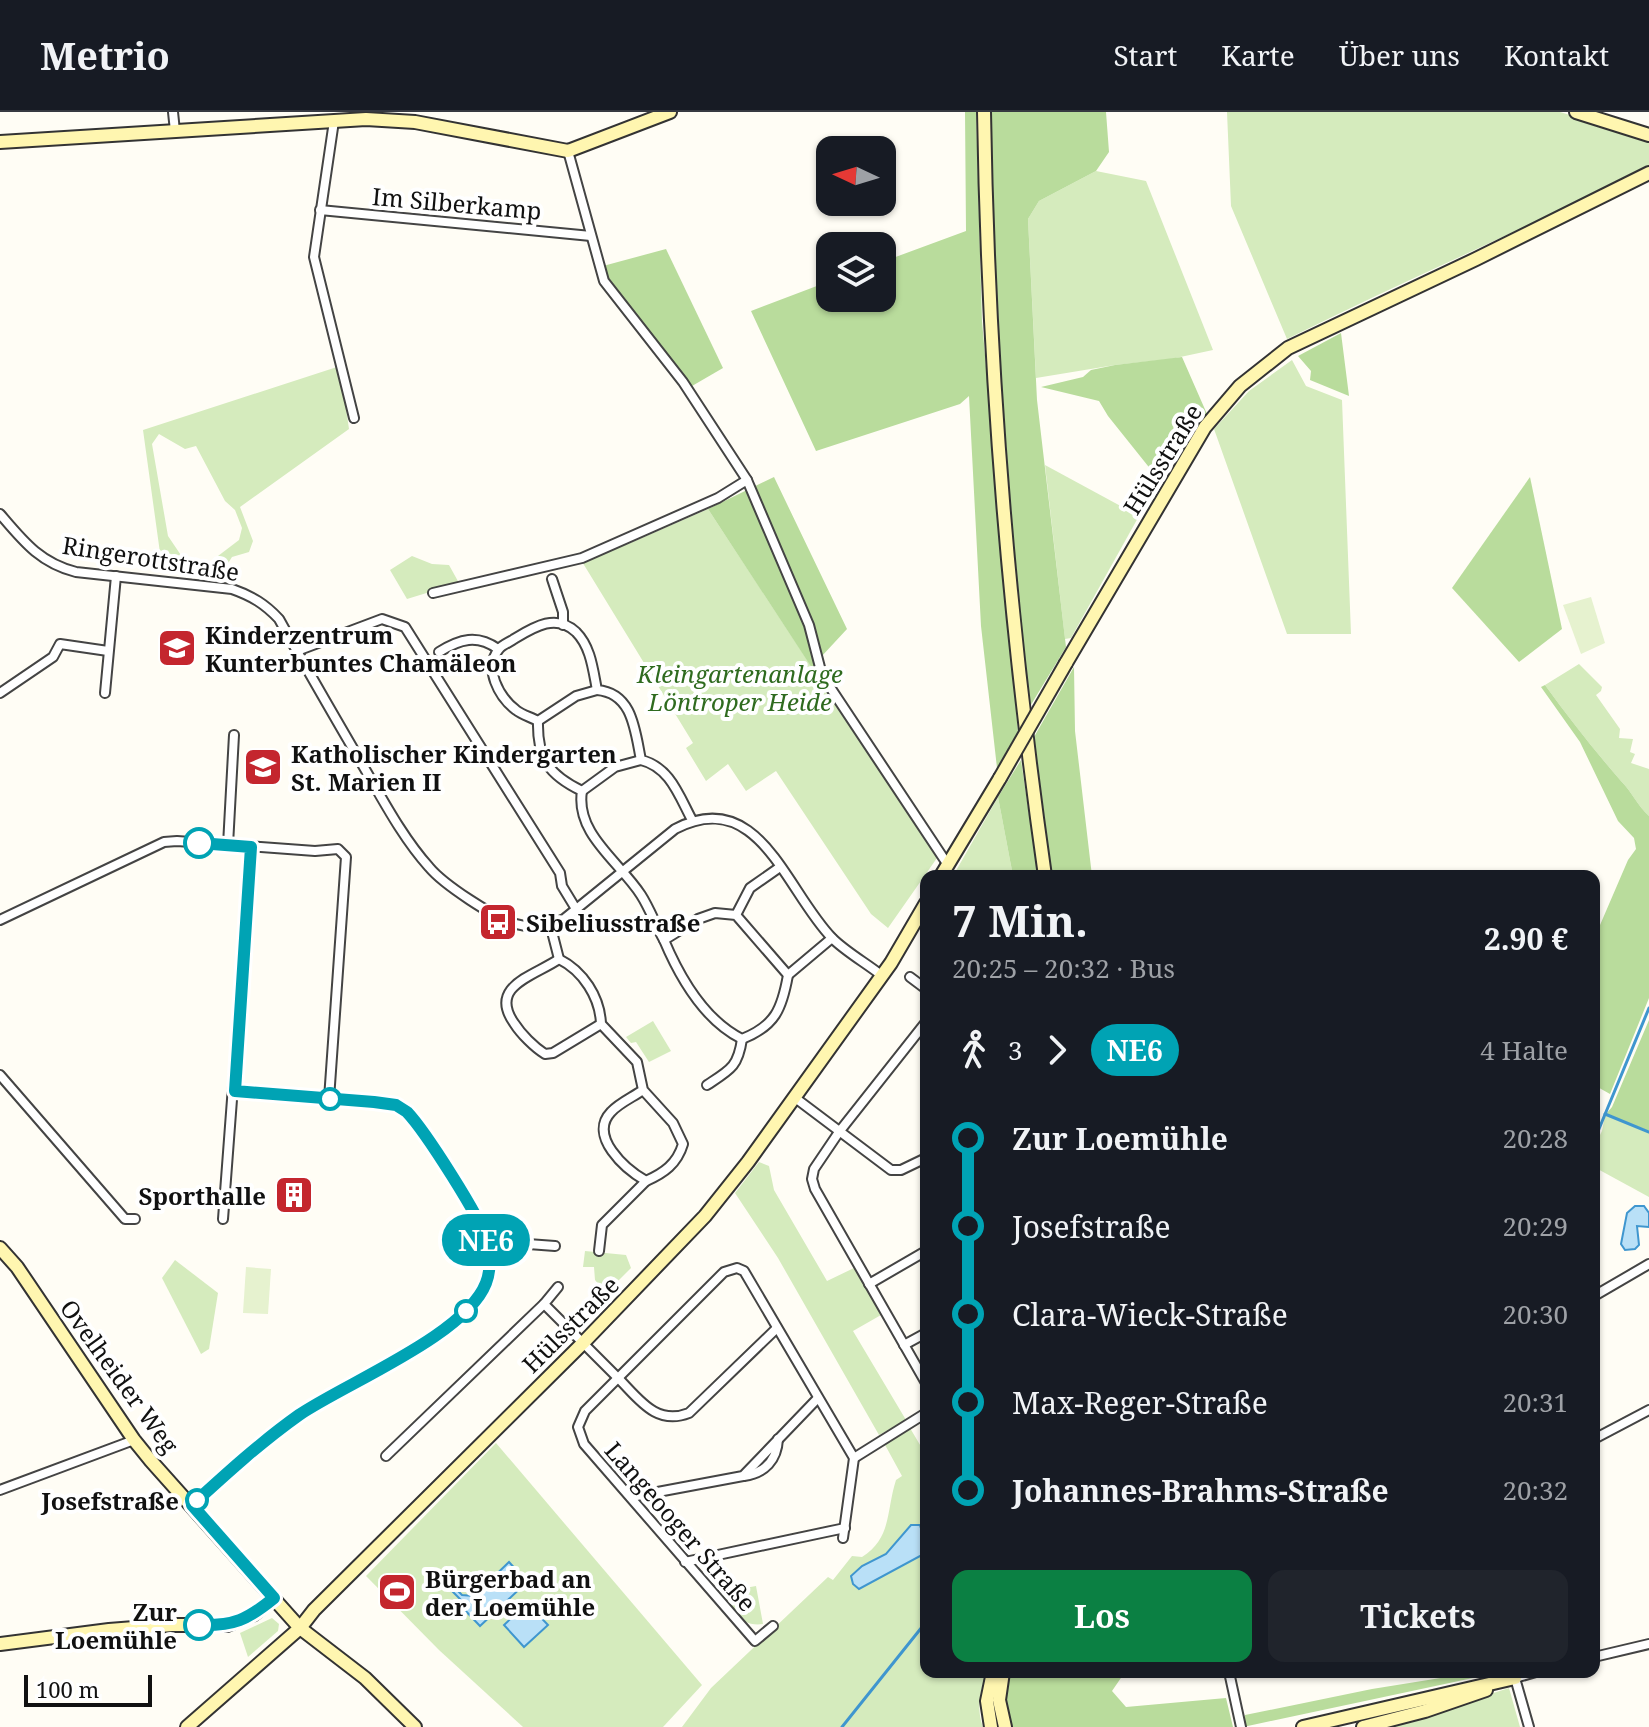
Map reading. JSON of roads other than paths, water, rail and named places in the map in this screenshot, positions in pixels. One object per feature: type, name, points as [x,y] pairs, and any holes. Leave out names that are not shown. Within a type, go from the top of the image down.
[{"type":"street","points":[[173,112],[175,131]]},
{"type":"street","points":[[0,142],[334,121],[366,116],[415,122],[568,151],[670,112]]},
{"type":"street","points":[[984,112],[992,334],[1008,569],[1044,870]]},
{"type":"street","points":[[1576,112],[1649,135]]},
{"type":"street","points":[[334,121],[314,257],[354,418]]},
{"type":"street","points":[[568,151],[604,281],[683,382],[747,480],[809,625],[822,675],[944,870]]},
{"type":"street","name":"Hülsstraße","points":[[944,870],[1205,427],[1240,386],[1288,348],[1649,173]]},
{"type":"street","name":"Im Silberkamp","points":[[320,210],[591,236]]},
{"type":"street","points":[[433,593],[582,558],[718,498],[747,480]]},
{"type":"street","name":"Ringerottstraße","points":[[0,514],[28,547],[58,567],[76,572],[232,589],[253,596],[279,619],[386,805],[428,867],[443,881],[516,924],[550,924]]},
{"type":"street","points":[[105,693],[116,576]]},
{"type":"street","points":[[552,579],[563,612],[563,625]]},
{"type":"street","points":[[297,651],[382,619],[405,627],[560,873],[562,886],[576,909]]},
{"type":"street","points":[[538,721],[514,709],[498,690],[493,665],[498,649],[537,624],[553,622],[577,633],[586,645],[597,690]]},
{"type":"street","points":[[439,652],[459,640],[491,644],[498,649]]},
{"type":"street","points":[[0,693],[53,657],[60,644],[108,651]]},
{"type":"street","points":[[538,721],[576,696],[597,690],[617,696],[632,719],[641,760]]},
{"type":"street","points":[[538,721],[537,738],[541,754],[557,777],[582,791]]},
{"type":"street","points":[[228,845],[234,735]]},
{"type":"street","points":[[692,820],[666,773],[654,764],[641,760],[615,767],[582,791],[580,807],[585,822],[642,896],[672,960],[707,1013],[727,1031],[742,1039]]},
{"type":"street","points":[[599,1251],[602,1225],[646,1181],[671,1167],[680,1156],[683,1144],[673,1123],[643,1090],[637,1062],[601,1024],[601,1008],[586,981],[573,966],[559,959],[550,924],[564,919],[675,829],[692,820],[708,817],[727,819],[757,835],[832,938],[881,975]]},
{"type":"street","points":[[0,920],[164,842],[315,851],[338,849],[346,857],[329,1099]]},
{"type":"street","points":[[223,1219],[251,847]]},
{"type":"street","points":[[736,915],[750,888],[780,867]]},
{"type":"street","points":[[664,940],[698,919],[715,913],[736,915],[788,975]]},
{"type":"street","name":"Hülsstraße","points":[[187,1727],[300,1628],[314,1610],[583,1343],[705,1216],[748,1162],[900,949],[920,914]]},
{"type":"street","points":[[742,1039],[758,1032],[773,1019],[784,1001],[788,975],[832,938]]},
{"type":"street","points":[[559,959],[509,989],[504,998],[505,1006],[515,1026],[545,1054],[553,1053],[601,1024]]},
{"type":"street","points":[[910,977],[920,984]]},
{"type":"street","points":[[920,1030],[839,1132],[814,1169],[812,1179],[920,1373]]},
{"type":"street","points":[[707,1085],[734,1066],[740,1056],[742,1039]]},
{"type":"street","points":[[0,1075],[125,1219],[135,1219]]},
{"type":"street","points":[[643,1090],[611,1111],[604,1122],[603,1132],[607,1145],[646,1181]]},
{"type":"street","points":[[192,1505],[257,1446],[302,1413],[418,1346],[457,1319],[486,1284],[490,1263],[487,1241],[470,1209],[407,1112],[396,1105],[235,1091]]},
{"type":"street","points":[[794,1097],[891,1170],[901,1170],[920,1160]]},
{"type":"street","points":[[487,1241],[555,1246]]},
{"type":"street","name":"Ovelheider Weg","points":[[0,1248],[17,1267],[134,1440],[300,1628],[365,1678],[415,1727]]},
{"type":"street","points":[[869,1284],[920,1254]]},
{"type":"street","points":[[1600,1293],[1649,1264]]},
{"type":"street","name":"Langeooger Straße","points":[[773,1626],[755,1641],[685,1562],[584,1444],[578,1427],[585,1411],[729,1269],[737,1268],[744,1271],[854,1458]]},
{"type":"street","points":[[386,1456],[558,1287]]},
{"type":"street","points":[[544,1304],[651,1411],[661,1417],[689,1413],[777,1328]]},
{"type":"street","points":[[904,1345],[920,1336]]},
{"type":"street","points":[[631,1497],[743,1476],[818,1398]]},
{"type":"street","points":[[1600,1436],[1649,1410]]},
{"type":"street","points":[[685,1562],[844,1533],[854,1458],[920,1417]]},
{"type":"street","points":[[0,1490],[134,1440]]},
{"type":"street","points":[[0,1644],[109,1630],[227,1625],[254,1614],[274,1598]]},
{"type":"street","points":[[1600,1656],[1649,1644]]},
{"type":"street","points":[[991,1727],[987,1701],[992,1678]]},
{"type":"street","points":[[1002,1678],[999,1700],[1005,1727]]},
{"type":"street","points":[[1230,1678],[1241,1727]]},
{"type":"street","points":[[1363,1727],[1515,1678],[1529,1727]]},
{"type":"street","points":[[1303,1727],[1378,1720]]},
{"type":"water","points":[[1635,1206],[1644,1206],[1649,1213],[1649,1227],[1637,1226],[1639,1245],[1635,1249],[1625,1250],[1621,1244],[1627,1213]]},
{"type":"water","points":[[911,1525],[920,1525],[920,1556],[859,1589],[853,1584],[851,1576],[862,1566],[886,1554]]},
{"type":"water","points":[[509,1562],[527,1582],[480,1626],[452,1591],[455,1588],[462,1595],[474,1596]]},
{"type":"water","points":[[527,1603],[548,1625],[524,1647],[504,1625]]},
{"type":"waterway","points":[[1600,1126],[1649,1008]]},
{"type":"waterway","points":[[1605,1114],[1649,1132]]},
{"type":"waterway","points":[[842,1727],[920,1630]]},
{"type":"place","name":"Kinderzentrum Kunterbuntes Chamäleon","points":[[177,648]]},
{"type":"place","name":"Katholischer Kindergarten St. Marien II","points":[[263,767]]},
{"type":"place","name":"Sibeliusstraße","points":[[498,922]]},
{"type":"place","name":"Sporthalle","points":[[294,1195]]},
{"type":"place","name":"Josefstraße","points":[[197,1500]]},
{"type":"place","name":"Bürgerbad an der Loemühle","points":[[397,1592]]},
{"type":"place","name":"Zur Loemühle","points":[[199,1625]]},
{"type":"park label","name":"Kleingartenanlage Löntroper Heide","points":[[740,687]]}]
